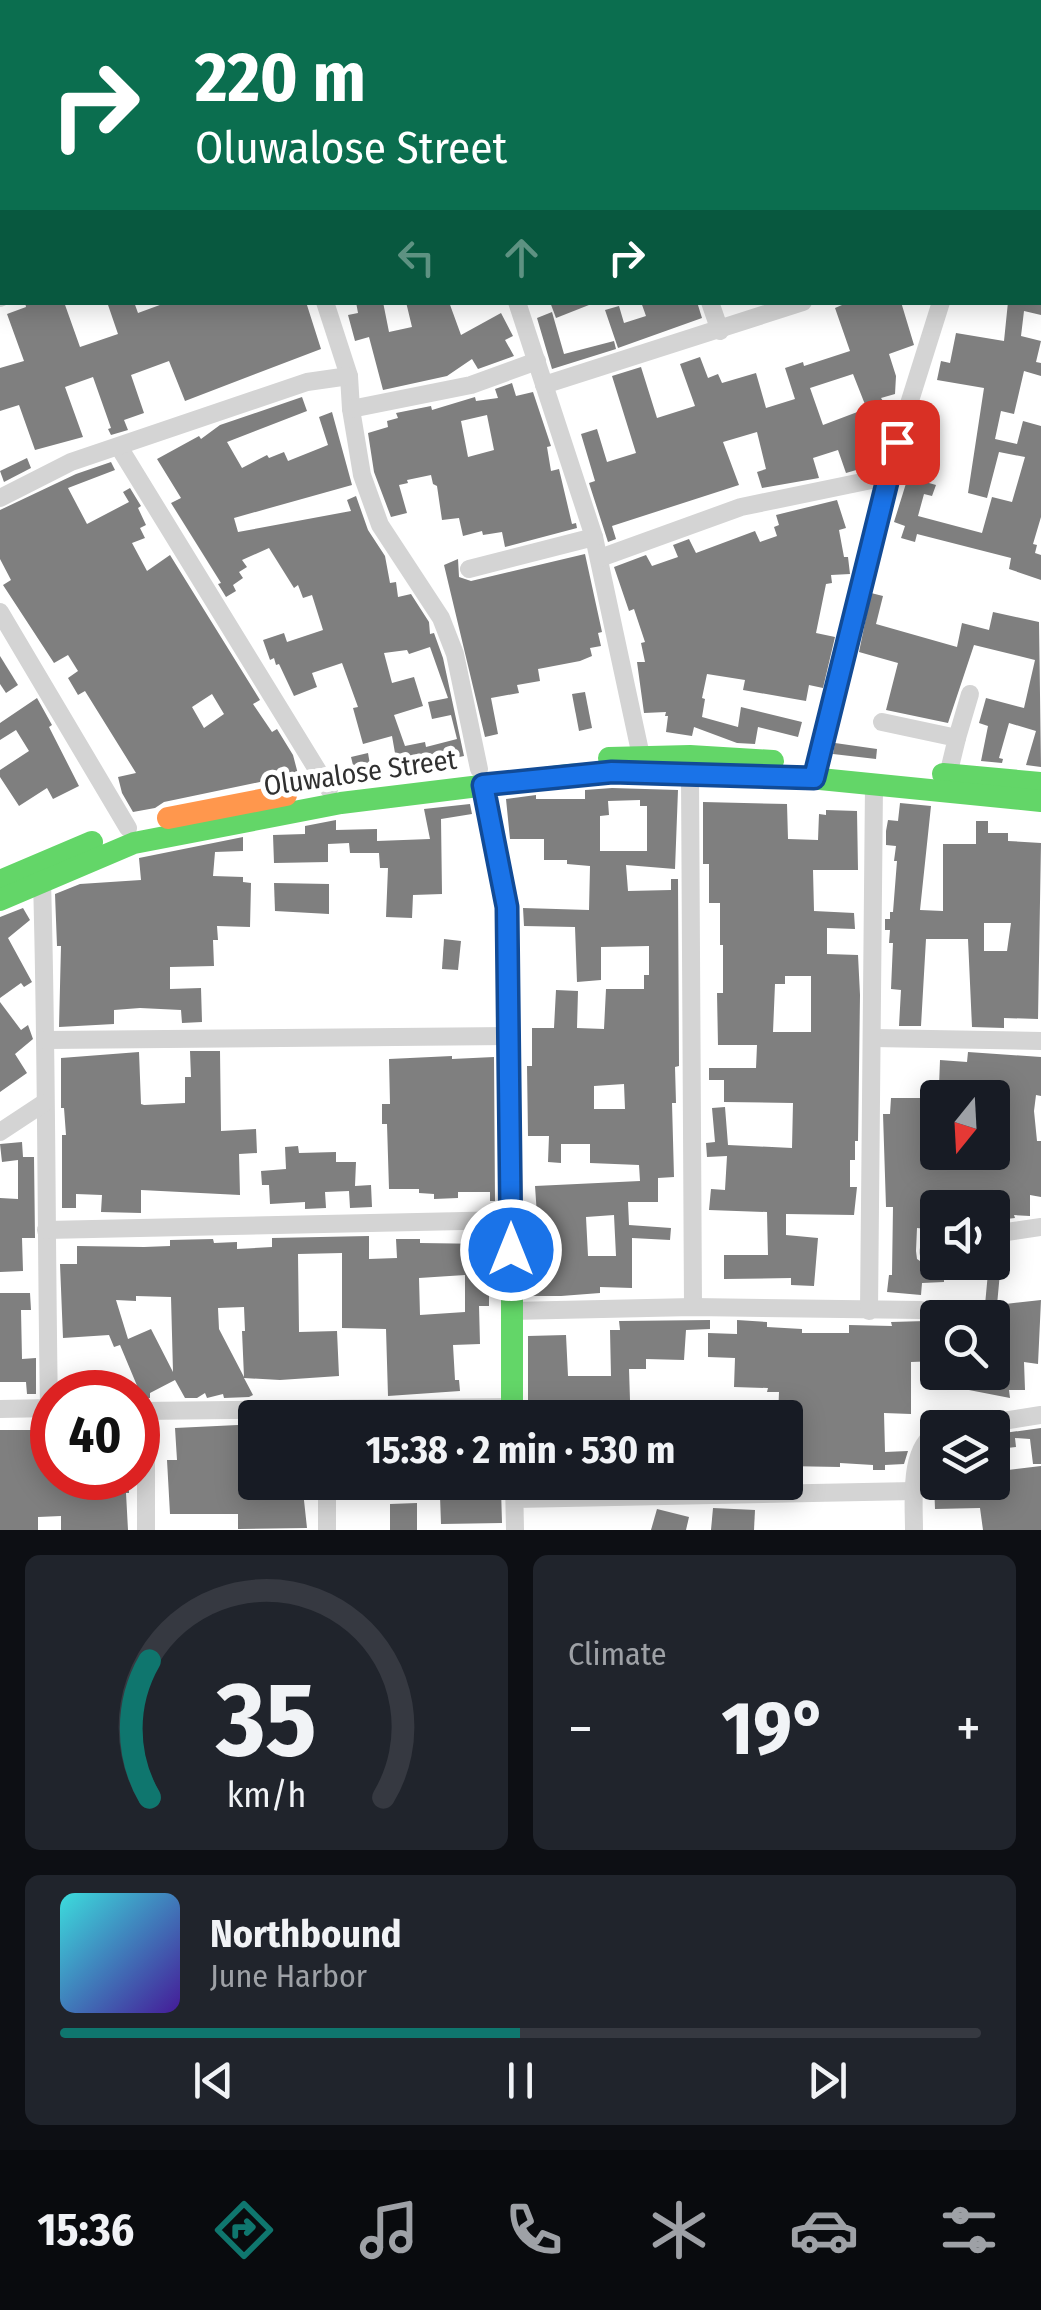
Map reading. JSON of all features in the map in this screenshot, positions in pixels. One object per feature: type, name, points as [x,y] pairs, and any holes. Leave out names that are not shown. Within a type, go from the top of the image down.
[{"type":"street","points":[[326,305],[350,376],[362,475],[380,524],[441,618],[455,654],[507,907],[512,1400]]},
{"type":"street","points":[[519,305],[600,558],[640,756]]},
{"type":"street","points":[[711,305],[720,331]]},
{"type":"street","points":[[544,384],[794,305]]},
{"type":"street","points":[[816,771],[886,477],[940,305]]},
{"type":"street","points":[[351,409],[471,385],[537,361]]},
{"type":"street","points":[[0,498],[44,473],[306,382],[350,376]]},
{"type":"street","points":[[119,448],[329,789]]},
{"type":"street","points":[[600,558],[741,507],[886,477]]},
{"type":"street","points":[[469,570],[594,537]]},
{"type":"street","points":[[0,612],[128,828]]},
{"type":"street","points":[[948,775],[970,694]]},
{"type":"street","points":[[882,722],[957,738]]},
{"type":"street","name":"Oluwalose Street","points":[[0,900],[134,843],[481,777],[640,756],[690,756],[816,771],[874,785],[1041,801]]},
{"type":"street","name":"Oluwalose Street","points":[[0,881],[128,828],[219,806],[329,789],[612,772],[690,776],[816,771],[948,775],[1041,783]]},
{"type":"street","points":[[690,776],[693,1307]]},
{"type":"street","points":[[869,1311],[874,785]]},
{"type":"street","points":[[42,881],[50,1370]]},
{"type":"street","points":[[46,1040],[511,1036]]},
{"type":"street","points":[[873,1038],[1041,1041]]},
{"type":"street","points":[[0,1132],[44,1102]]},
{"type":"street","points":[[46,1230],[511,1220]]},
{"type":"street","points":[[1010,1231],[1041,1226]]},
{"type":"street","points":[[511,1311],[693,1307],[920,1310]]},
{"type":"street","points":[[0,1409],[30,1408]]},
{"type":"street","points":[[160,1411],[238,1413]]},
{"type":"street","points":[[1010,1420],[1041,1415]]},
{"type":"street","points":[[914,1530],[920,1451]]},
{"type":"street","points":[[803,1491],[914,1491]]},
{"type":"street","points":[[145,1500],[146,1530]]},
{"type":"street","points":[[327,1500],[327,1530]]},
{"type":"street","points":[[515,1500],[515,1530]]},
{"type":"building","points":[[65,305],[80,347],[118,334],[108,305],[135,305],[138,313],[160,305],[307,305],[321,349],[185,401],[169,361],[131,375],[144,413],[124,420],[128,430],[111,435],[93,377],[65,387],[83,437],[35,450],[19,405],[0,411],[0,368],[24,361],[7,314],[26,307]]},
{"type":"building","points":[[357,305],[384,305],[389,332],[412,327],[407,305],[450,305],[461,335],[501,313],[513,336],[505,340],[514,356],[478,369],[472,359],[447,376],[383,390],[369,337],[355,341],[348,315],[358,313]]},
{"type":"building","points":[[551,305],[589,305],[556,318]]},
{"type":"building","points":[[642,305],[698,305],[702,318],[618,348],[605,310],[619,306],[624,323],[646,316]]},
{"type":"building","points":[[902,305],[914,345],[889,354],[896,376],[895,394],[881,398],[883,401],[866,407],[853,374],[810,388],[823,425],[860,411],[879,459],[877,464],[846,473],[838,450],[813,458],[819,478],[762,488],[757,472],[766,469],[757,432],[723,442],[739,485],[612,526],[616,539],[608,542],[589,483],[595,481],[581,434],[597,429],[607,462],[636,453],[612,376],[641,367],[657,418],[695,406],[680,364],[700,357],[708,378],[718,374],[722,383],[756,373],[766,408],[795,399],[785,368],[850,351],[835,308]]},
{"type":"building","points":[[1008,305],[1041,305],[1041,315],[1024,311],[1021,336],[1041,341],[1036,362],[1041,363],[1041,376],[1024,371],[1014,414],[1001,411],[995,439],[1017,444],[1023,421],[1041,426],[1041,517],[1033,544],[1037,545],[1035,553],[1041,555],[1041,580],[1009,569],[1011,558],[917,534],[915,542],[901,538],[905,526],[894,522],[908,477],[936,485],[932,496],[924,494],[918,516],[982,533],[992,497],[1012,502],[1025,457],[999,452],[987,498],[968,493],[984,388],[937,380],[941,361],[950,363],[956,333],[1004,341]]},
{"type":"building","points":[[552,312],[564,354],[614,341],[616,349],[552,369],[537,318]]},
{"type":"building","points":[[512,383],[516,396],[533,392],[551,446],[547,447],[551,471],[559,469],[572,524],[576,523],[577,528],[505,547],[502,532],[483,535],[482,531],[463,536],[459,518],[442,520],[437,486],[431,475],[399,485],[407,513],[391,517],[374,472],[368,433],[388,427],[387,421],[398,418],[396,413],[431,406],[432,410],[475,397],[476,401],[498,398],[495,389]],"holes":[[[487,415],[494,450],[468,457],[461,421]]]},
{"type":"building","points":[[302,397],[307,411],[227,442],[242,468],[267,455],[269,458],[284,452],[288,461],[328,445],[319,417],[332,412],[352,485],[234,518],[238,532],[351,511],[347,500],[356,496],[368,530],[385,556],[390,583],[396,582],[398,597],[411,594],[429,622],[430,634],[434,633],[464,756],[398,770],[392,736],[363,744],[353,708],[358,707],[342,663],[312,673],[317,687],[294,696],[279,664],[274,658],[270,660],[263,640],[284,633],[287,642],[323,630],[312,595],[303,598],[298,585],[294,588],[269,548],[242,560],[247,567],[239,572],[243,578],[233,585],[236,591],[226,597],[171,503],[181,498],[157,459],[199,436],[201,439],[220,425]],"holes":[[[430,647],[448,698],[428,702],[432,719],[451,715],[457,739],[426,747],[425,742],[405,746],[394,715],[423,706],[414,677],[392,683],[384,653],[407,650],[409,654]]]},
{"type":"building","points":[[914,438],[928,442],[920,471],[906,468]]},
{"type":"building","points":[[27,458],[31,468],[4,482],[0,471]]},
{"type":"building","points":[[111,462],[115,470],[68,488],[87,524],[129,502],[123,492],[130,488],[146,525],[140,528],[145,538],[132,543],[147,571],[170,555],[260,700],[253,704],[272,732],[277,729],[293,755],[298,774],[133,812],[118,777],[136,773],[85,691],[78,695],[68,678],[78,671],[68,655],[54,663],[3,585],[11,580],[0,559],[0,510]],"holes":[[[212,694],[224,714],[204,728],[192,707]]]},
{"type":"building","points":[[837,500],[846,528],[839,530],[850,574],[831,575],[832,583],[826,584],[816,633],[835,637],[823,688],[809,685],[806,701],[743,690],[745,680],[707,674],[702,698],[702,717],[738,727],[741,707],[802,722],[798,737],[758,727],[755,744],[737,743],[694,727],[692,736],[666,732],[666,712],[644,713],[637,662],[645,662],[641,643],[645,642],[614,567],[646,555],[652,566],[678,557],[673,545],[689,539],[696,553],[755,531],[760,542],[777,536],[776,515]]},
{"type":"building","points":[[585,554],[602,632],[598,633],[601,646],[590,648],[592,656],[580,661],[538,669],[540,681],[517,685],[519,693],[491,698],[498,734],[485,737],[444,565],[458,559],[459,577],[471,581]]},
{"type":"building","points":[[871,593],[883,596],[876,624],[957,647],[962,623],[989,630],[993,612],[1039,622],[1041,767],[1026,765],[1036,731],[1009,723],[999,758],[1002,763],[981,761],[988,726],[979,723],[986,698],[1024,708],[1035,660],[974,645],[948,723],[886,710],[898,663],[859,652]]},
{"type":"building","points":[[0,656],[18,685],[6,693],[0,684]]},
{"type":"building","points":[[585,692],[592,728],[579,731],[572,694]]},
{"type":"building","points":[[37,698],[79,786],[53,799],[47,788],[19,806],[0,777],[0,770],[29,751],[16,730],[0,740],[0,723]]},
{"type":"building","points":[[835,743],[877,749],[876,759],[833,754]]},
{"type":"building","points":[[368,753],[372,776],[356,777],[351,757]]},
{"type":"building","points":[[585,790],[678,790],[675,869],[626,865],[628,891],[671,890],[671,879],[678,879],[679,1066],[675,1067],[676,1103],[672,1103],[674,1177],[658,1178],[658,1202],[628,1202],[629,1225],[671,1228],[670,1240],[632,1238],[632,1288],[600,1287],[600,1293],[530,1296],[528,1229],[538,1230],[535,1186],[640,1181],[639,1165],[590,1163],[590,1144],[561,1144],[561,1163],[548,1162],[549,1136],[528,1136],[527,1066],[532,1066],[532,1028],[554,1028],[556,990],[578,991],[577,1028],[604,1029],[606,989],[644,989],[644,975],[649,975],[649,946],[601,947],[601,980],[577,982],[575,927],[524,926],[523,908],[589,910],[590,866],[544,860],[544,839],[510,839],[506,799],[536,795],[536,799],[585,799]],"holes":[[[640,800],[640,806],[647,806],[647,851],[600,851],[600,816],[609,815],[608,801]],[[624,1084],[625,1109],[594,1109],[594,1086]],[[614,1215],[616,1256],[588,1256],[586,1217]]]},
{"type":"building","points":[[703,802],[787,804],[788,839],[818,840],[819,814],[826,815],[826,810],[857,811],[858,870],[813,870],[814,911],[854,913],[855,929],[827,928],[827,954],[858,955],[860,995],[858,1141],[855,1160],[850,1160],[850,1187],[857,1187],[854,1215],[786,1214],[786,1235],[818,1238],[814,1286],[791,1285],[791,1278],[724,1279],[724,1255],[768,1255],[767,1212],[709,1210],[711,1189],[725,1190],[727,1156],[707,1157],[706,1143],[715,1142],[712,1108],[725,1107],[728,1145],[792,1148],[793,1103],[724,1102],[724,1080],[709,1080],[709,1068],[756,1068],[757,1045],[718,1045],[717,993],[723,993],[720,903],[709,903],[709,864],[703,864]],"holes":[[[785,976],[811,976],[811,1032],[773,1032],[775,984],[785,984]]]},
{"type":"building","points":[[900,803],[931,806],[920,910],[943,911],[943,844],[976,844],[976,821],[988,821],[988,833],[1008,833],[1008,841],[1041,843],[1038,1019],[1004,1018],[1004,1028],[972,1027],[968,939],[926,939],[921,1026],[899,1026],[901,990],[891,989],[893,943],[889,943],[890,930],[885,930],[885,919],[890,919],[893,912],[897,861],[896,846],[886,845],[886,831],[888,820],[898,821]],"holes":[[[984,923],[1011,923],[1007,951],[984,951]]]},
{"type":"building","points":[[470,804],[472,814],[441,819],[442,894],[413,895],[412,918],[386,917],[388,868],[380,868],[379,853],[350,853],[349,843],[328,844],[328,862],[274,863],[273,835],[305,834],[305,826],[336,820],[336,830],[377,829],[377,841],[430,839],[424,809]]},
{"type":"building","points":[[243,837],[243,851],[215,852],[213,876],[243,877],[243,882],[251,883],[250,927],[217,926],[214,966],[170,967],[170,989],[201,988],[202,1022],[182,1023],[181,1010],[140,1008],[114,1010],[114,1024],[59,1027],[61,946],[57,946],[55,894],[80,884],[141,880],[139,858]]},
{"type":"building","points":[[274,883],[329,884],[329,914],[275,911]]},
{"type":"building","points":[[23,908],[30,920],[8,938],[32,982],[24,987],[21,983],[0,998],[0,917]]},
{"type":"building","points":[[444,939],[461,941],[458,970],[442,969]]},
{"type":"building","points":[[0,1002],[21,1030],[28,1025],[33,1039],[15,1054],[27,1073],[0,1092]]},
{"type":"building","points":[[190,1051],[220,1051],[221,1131],[256,1129],[257,1153],[239,1154],[240,1195],[141,1190],[141,1213],[101,1212],[102,1195],[76,1194],[76,1208],[62,1208],[62,1135],[66,1135],[61,1108],[61,1058],[139,1052],[141,1104],[185,1103],[185,1077],[191,1077]]},
{"type":"building","points":[[968,1052],[1041,1057],[1041,1096],[1036,1095],[1034,1111],[1037,1141],[1041,1141],[1041,1197],[1030,1195],[1030,1216],[1014,1215],[1010,1219],[1010,1190],[920,1190],[916,1251],[920,1280],[944,1282],[922,1283],[921,1295],[887,1292],[892,1275],[893,1207],[886,1207],[883,1114],[890,1114],[891,1098],[920,1098],[920,1170],[1010,1170],[1010,1080],[939,1080],[940,1060],[967,1062]]},
{"type":"building","points":[[494,1057],[495,1201],[490,1201],[490,1192],[458,1192],[458,1198],[434,1199],[434,1194],[419,1193],[419,1189],[389,1189],[387,1124],[382,1124],[382,1104],[390,1104],[389,1059]]},
{"type":"building","points":[[22,1142],[23,1157],[34,1157],[35,1238],[22,1238],[23,1271],[0,1272],[0,1198],[18,1199],[18,1160],[2,1162],[0,1144]]},
{"type":"building","points":[[298,1146],[299,1153],[336,1152],[336,1162],[356,1162],[355,1186],[371,1185],[372,1207],[350,1208],[349,1191],[325,1192],[326,1208],[305,1209],[305,1202],[270,1204],[269,1185],[262,1185],[261,1171],[286,1169],[285,1147]]},
{"type":"building","points":[[369,1236],[369,1259],[397,1258],[396,1239],[489,1244],[489,1306],[479,1306],[480,1344],[453,1345],[455,1380],[459,1380],[460,1391],[388,1396],[386,1329],[342,1328],[342,1253],[298,1254],[299,1332],[337,1331],[339,1376],[244,1378],[253,1395],[249,1397],[224,1398],[223,1394],[207,1398],[205,1393],[185,1398],[175,1380],[160,1388],[160,1370],[130,1370],[120,1345],[114,1347],[109,1335],[63,1338],[60,1264],[77,1264],[77,1246],[170,1246],[170,1240],[213,1239],[214,1243],[237,1242],[237,1249],[272,1247],[272,1238]],"holes":[[[465,1275],[465,1312],[420,1315],[419,1278]],[[136,1296],[171,1297],[173,1372],[151,1329],[128,1339],[116,1300],[136,1301]],[[244,1307],[242,1331],[244,1377],[219,1329],[218,1308]]]},
{"type":"building","points":[[987,1280],[999,1280],[997,1300],[985,1300]]},
{"type":"building","points":[[0,1293],[30,1293],[31,1310],[21,1310],[22,1359],[36,1358],[36,1370],[30,1370],[30,1394],[26,1382],[0,1382]]},
{"type":"building","points":[[1041,1300],[1038,1364],[1024,1362],[1025,1390],[1010,1390],[1010,1304]]},
{"type":"building","points":[[710,1320],[710,1329],[686,1330],[684,1360],[646,1359],[646,1369],[629,1369],[630,1400],[528,1400],[528,1336],[566,1335],[568,1376],[611,1376],[610,1330],[620,1330],[619,1321]]},
{"type":"building","points":[[737,1320],[802,1329],[802,1333],[849,1333],[849,1325],[892,1326],[891,1322],[920,1321],[920,1362],[911,1362],[911,1414],[884,1413],[885,1452],[908,1451],[904,1464],[885,1465],[885,1470],[873,1470],[873,1465],[840,1463],[840,1467],[803,1466],[803,1400],[779,1400],[779,1392],[767,1392],[768,1388],[734,1387],[735,1358],[708,1357],[708,1333],[737,1334]]},
{"type":"building","points":[[969,1390],[1009,1390],[1010,1398]]},
{"type":"building","points":[[238,1425],[238,1500],[304,1500],[307,1528],[238,1529],[238,1514],[170,1514],[167,1460],[177,1460],[175,1428]]},
{"type":"building","points":[[1041,1428],[1041,1464],[1033,1464],[1030,1439],[1015,1438],[1016,1447],[1010,1448],[1010,1432]]},
{"type":"building","points":[[0,1430],[30,1430],[30,1500],[126,1500],[128,1530],[61,1530],[61,1516],[38,1517],[38,1530],[0,1530]]},
{"type":"building","points":[[1041,1466],[1041,1530],[983,1530],[980,1508],[935,1509],[935,1500],[1010,1500],[1010,1470]]},
{"type":"building","points":[[440,1500],[501,1500],[502,1523],[441,1524]]},
{"type":"building","points":[[417,1503],[417,1530],[390,1530],[390,1504]]},
{"type":"building","points":[[713,1508],[755,1510],[754,1530],[711,1530]]},
{"type":"building","points":[[657,1509],[689,1517],[686,1530],[651,1530]]},
{"type":"traffic: fast","points":[[609,758],[690,756],[773,761]]},
{"type":"traffic: fast","points":[[0,900],[134,843],[341,803],[569,775],[612,772],[800,777],[1041,801]]},
{"type":"traffic: fast","points":[[943,774],[1041,783]]},
{"type":"traffic: fast","points":[[0,881],[92,842]]},
{"type":"traffic: fast","points":[[512,1233],[512,1400]]},
{"type":"traffic: slow","points":[[483,785],[507,907],[512,1233]]},
{"type":"traffic: slow","points":[[168,818],[286,795]]},
{"type":"route","points":[[511,1250],[507,907],[483,785],[612,772],[814,778],[897,442]]}]
